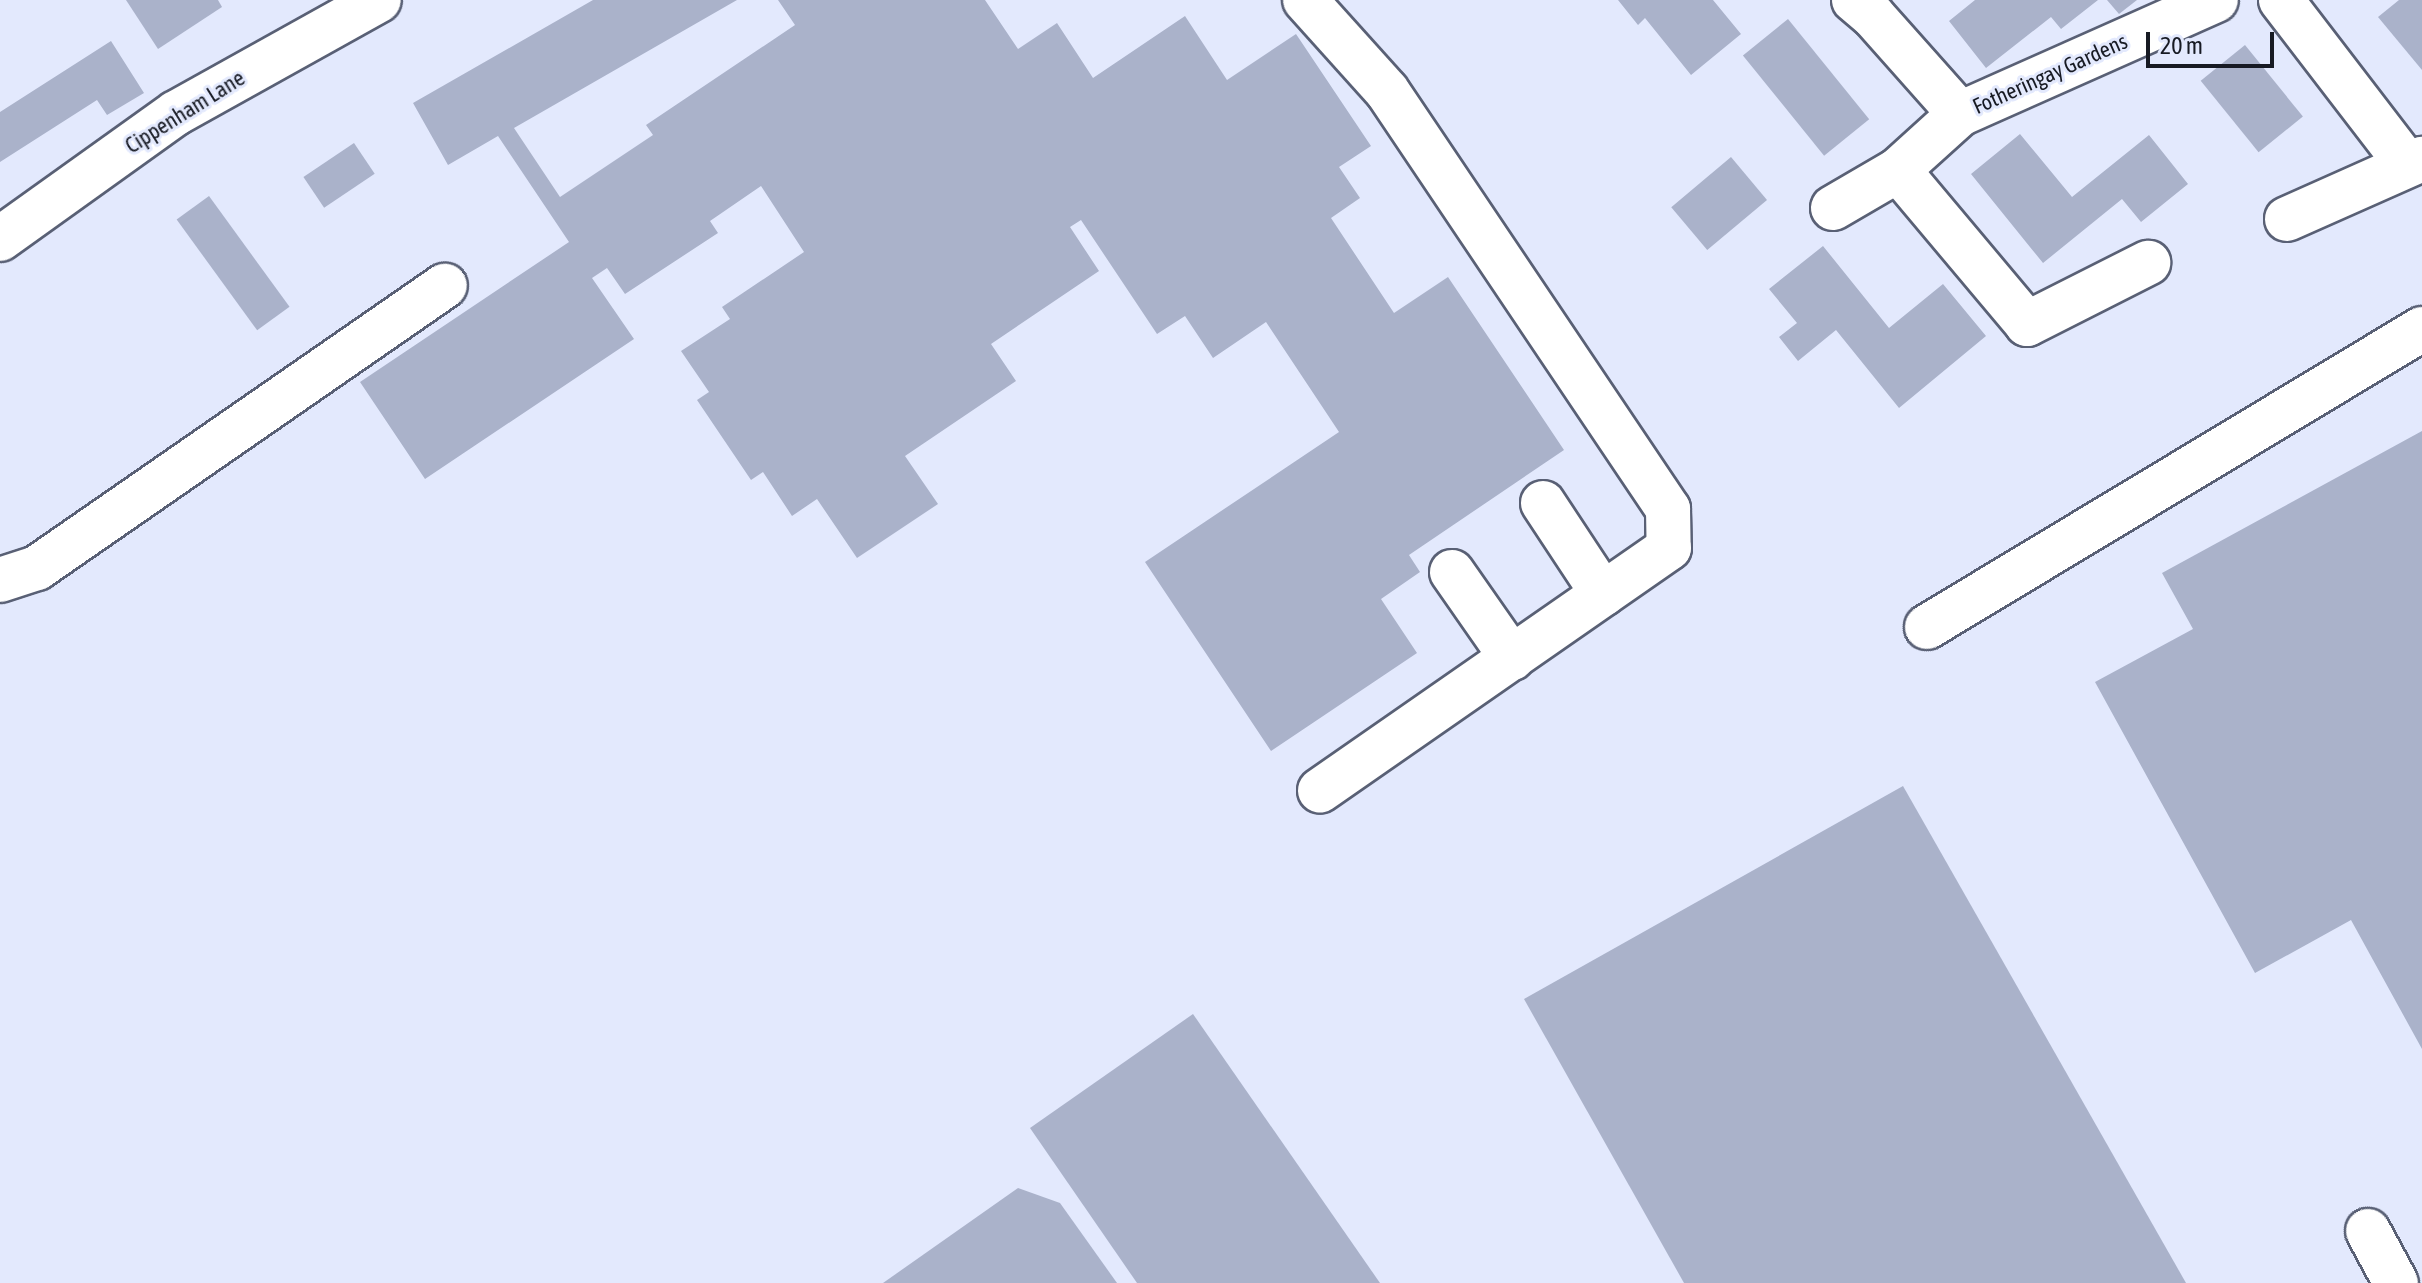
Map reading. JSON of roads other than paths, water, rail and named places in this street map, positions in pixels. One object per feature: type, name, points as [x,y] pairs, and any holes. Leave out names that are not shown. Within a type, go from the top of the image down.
[{"type":"street","name":"Cippenham Lane","points":[[0,239],[176,113],[379,0]]},
{"type":"street","points":[[1305,0],[1387,91],[1668,509],[1669,548],[1320,791]]},
{"type":"street","points":[[1854,0],[1873,16],[1960,114]]},
{"type":"street","name":"Fotheringay Gardens","points":[[1833,208],[1898,170],[1960,114],[2216,0]]},
{"type":"street","points":[[2281,0],[2414,161],[2287,219]]},
{"type":"street","points":[[1898,170],[2027,324],[2148,263]]},
{"type":"street","points":[[0,580],[37,568],[445,286]]},
{"type":"street","points":[[1927,627],[2422,329]]},
{"type":"street","points":[[1543,503],[1603,594]]},
{"type":"street","points":[[1452,572],[1512,658]]},
{"type":"street","points":[[2368,1231],[2396,1283]]}]
